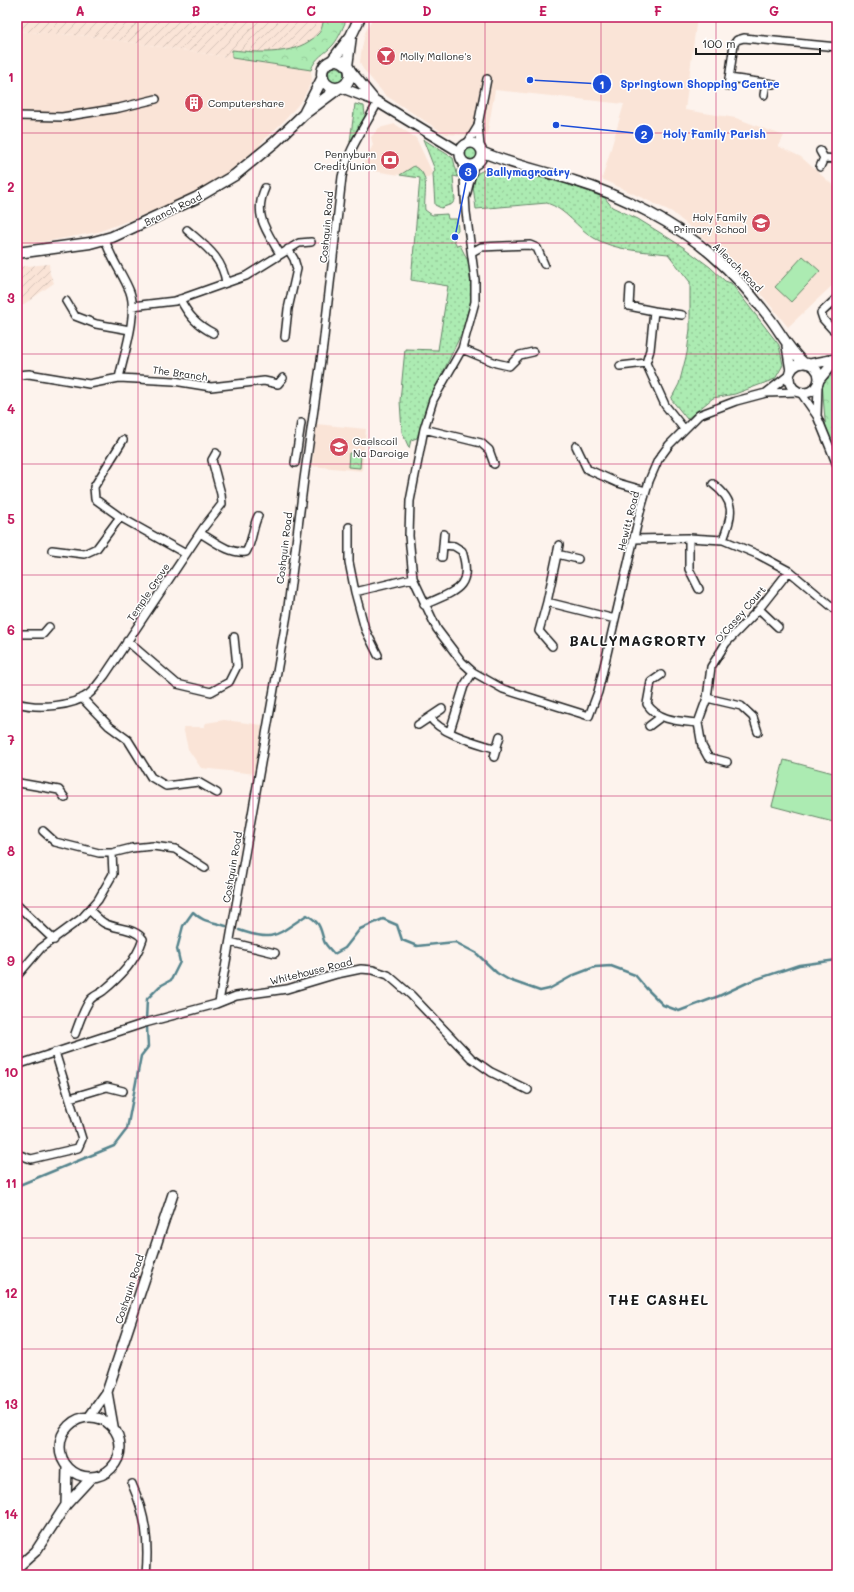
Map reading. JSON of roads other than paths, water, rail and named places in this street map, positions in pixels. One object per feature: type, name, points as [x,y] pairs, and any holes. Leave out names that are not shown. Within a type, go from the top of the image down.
[{"type":"main road","points":[[351,36],[348,68],[349,80],[340,88],[331,87],[322,77],[324,68],[331,62],[351,36],[360,17]]},
{"type":"main road","points":[[331,62],[340,61],[348,68]]},
{"type":"main road","name":"Branch Road","points":[[304,114],[322,77]]},
{"type":"main road","name":"Branch Road","points":[[17,252],[105,239],[130,230],[196,198],[235,175],[275,142],[304,114],[340,88]]},
{"type":"street","points":[[728,86],[734,44],[738,40],[759,39],[837,47]]},
{"type":"street","points":[[348,68],[377,102]]},
{"type":"street","points":[[729,78],[774,84]]},
{"type":"street","points":[[465,198],[481,149],[478,126],[487,79]]},
{"type":"street","points":[[764,95],[766,83]]},
{"type":"street","points":[[340,88],[377,102],[461,156],[468,165],[477,163]]},
{"type":"street","points":[[17,116],[62,117],[119,108],[156,99]]},
{"type":"street","name":"Coshquin Road","points":[[219,1002],[287,615],[325,332],[342,177],[345,164],[355,142],[377,102]]},
{"type":"street","points":[[450,732],[464,686],[473,672],[437,629],[413,578],[409,536],[410,502],[424,429],[433,400],[462,349],[475,302],[475,280],[462,178],[461,156],[478,126]]},
{"type":"street","points":[[467,144],[474,143],[481,149]]},
{"type":"street","name":"Aileach Road","points":[[481,149],[504,161],[576,181],[624,199],[690,238],[712,255],[752,294],[787,345],[807,364]]},
{"type":"street","points":[[820,152],[824,158]]},
{"type":"street","points":[[824,158],[837,158]]},
{"type":"street","points":[[820,167],[824,158]]},
{"type":"street","name":"Aileach Road","points":[[477,163],[504,161]]},
{"type":"street","points":[[265,188],[259,202],[260,212],[263,224],[280,254]]},
{"type":"street","points":[[187,230],[220,262],[225,273],[226,283]]},
{"type":"street","points":[[105,239],[130,293],[132,306],[130,330],[119,378]]},
{"type":"street","points":[[132,306],[180,299],[246,276],[299,243],[311,242]]},
{"type":"street","points":[[472,252],[481,247],[530,246],[537,248],[544,264]]},
{"type":"street","points":[[285,337],[288,309],[297,269],[294,259],[288,250]]},
{"type":"street","points":[[630,288],[629,306],[682,315]]},
{"type":"street","points":[[832,329],[824,320],[821,312],[837,298]]},
{"type":"street","points":[[180,299],[186,311],[200,326],[213,333]]},
{"type":"street","points":[[66,301],[75,316],[96,324],[130,330]]},
{"type":"street","points":[[654,311],[650,350],[646,362],[665,405],[684,429]]},
{"type":"street","name":"Aileach Road","points":[[787,345],[790,373]]},
{"type":"street","points":[[462,349],[496,363],[509,366],[520,355],[533,352]]},
{"type":"street","points":[[836,359],[795,366],[790,373],[791,386],[799,393],[817,416],[837,465]]},
{"type":"street","points":[[799,393],[811,392],[836,359]]},
{"type":"street","points":[[620,366],[646,362]]},
{"type":"street","points":[[807,364],[817,371],[817,416]]},
{"type":"street","name":"Hewitt Road","points":[[766,393],[790,373]]},
{"type":"street","name":"The Branch","points":[[17,376],[28,374],[89,384],[119,378],[174,381],[211,387],[264,381],[278,384],[283,378]]},
{"type":"street","name":"Hewitt Road","points":[[473,672],[503,689],[589,716],[598,692],[646,491],[658,460],[684,429],[699,415],[766,393],[799,393]]},
{"type":"street","points":[[296,462],[301,423]]},
{"type":"street","points":[[424,429],[481,443],[489,450],[494,464]]},
{"type":"street","points":[[299,439],[310,440]]},
{"type":"street","points":[[123,440],[94,487],[95,499],[120,517],[186,554]]},
{"type":"street","points":[[576,446],[587,469],[618,483],[646,491]]},
{"type":"street","name":"Temple Grove","points":[[17,703],[42,707],[54,706],[82,698],[90,693],[104,675],[200,533],[222,504],[221,494],[212,460],[216,453]]},
{"type":"street","points":[[713,484],[722,491],[730,503],[730,522],[723,540]]},
{"type":"street","points":[[200,533],[230,550],[238,553],[246,552],[250,545],[254,524],[258,516]]},
{"type":"street","points":[[52,550],[84,554],[97,548],[120,517]]},
{"type":"street","points":[[349,527],[349,562],[355,592],[365,629],[378,655]]},
{"type":"street","points":[[442,558],[444,534]]},
{"type":"street","points":[[689,538],[689,569],[699,589]]},
{"type":"street","points":[[634,539],[689,538],[723,540],[759,555],[788,571],[837,611]]},
{"type":"street","points":[[424,604],[457,589],[466,579],[465,563],[462,551],[454,546],[443,545]]},
{"type":"street","points":[[552,646],[539,631],[559,546]]},
{"type":"street","points":[[557,554],[578,559]]},
{"type":"street","name":"O'Casey Court","points":[[698,723],[707,698],[711,667],[726,643],[760,609],[788,571]]},
{"type":"street","points":[[355,592],[413,578]]},
{"type":"street","points":[[547,602],[615,620]]},
{"type":"street","points":[[760,609],[778,627]]},
{"type":"street","points":[[17,634],[43,634],[49,627]]},
{"type":"street","points":[[127,641],[148,657],[162,672],[178,684],[211,692],[229,682],[237,666],[234,637]]},
{"type":"street","points":[[661,675],[651,682],[647,704],[653,712],[661,717],[698,723],[702,746],[708,757],[727,762]]},
{"type":"street","points":[[82,698],[109,726],[128,740],[151,777],[166,786],[198,782],[217,794]]},
{"type":"street","points":[[707,698],[741,706],[753,716],[758,732]]},
{"type":"street","points":[[418,725],[442,709]]},
{"type":"street","points":[[430,717],[435,725],[467,740],[497,749]]},
{"type":"street","points":[[650,726],[661,717]]},
{"type":"street","points":[[494,757],[500,736]]},
{"type":"street","points":[[17,781],[19,783],[59,790],[65,798]]},
{"type":"street","points":[[43,831],[55,842],[99,853],[112,853],[132,848],[153,846],[175,849],[205,868]]},
{"type":"street","points":[[17,976],[34,955],[89,910],[98,900],[113,874],[112,853]]},
{"type":"street","points":[[17,905],[54,940]]},
{"type":"street","points":[[75,1034],[83,1013],[91,999],[103,991],[133,961],[139,951],[143,939],[139,933],[120,929],[104,923],[89,910]]},
{"type":"street","points":[[230,942],[275,953]]},
{"type":"street","name":"Whitehouse Road","points":[[17,1065],[145,1023],[236,996],[287,989],[337,974],[360,969],[373,970],[388,975],[411,995],[471,1058],[491,1072],[528,1090]]},
{"type":"street","points":[[17,1154],[31,1159],[78,1148],[82,1139],[55,1052]]},
{"type":"street","points":[[70,1098],[107,1087],[123,1091]]},
{"type":"street","name":"Coshquin Road","points":[[107,1392],[173,1194]]},
{"type":"street","points":[[90,1416],[107,1392]]},
{"type":"street","points":[[107,1392],[113,1426],[120,1443],[117,1461],[109,1471],[97,1477],[91,1478],[78,1475],[68,1467],[61,1456],[61,1437],[72,1422],[90,1416],[102,1419],[113,1426]]},
{"type":"street","points":[[66,1505],[68,1467]]},
{"type":"street","points":[[17,1568],[36,1551],[66,1505],[91,1478]]},
{"type":"street","points":[[132,1484],[139,1499],[146,1526],[148,1553],[146,1575]]},
{"type":"waterway","points":[[146,1021],[147,999],[160,986],[171,980],[180,962],[177,949],[183,926],[193,912],[205,920],[226,926]]},
{"type":"waterway","points":[[239,930],[251,934],[269,936],[282,932],[307,915],[317,923],[321,929],[325,943],[334,954],[345,948],[360,929],[383,919],[397,925],[402,940],[417,946],[455,942],[476,953],[497,973],[509,980],[540,991],[549,989],[574,975],[595,967],[611,966],[635,975],[663,1005],[679,1011],[719,996],[751,981],[799,965],[837,960]]},
{"type":"waterway","points":[[17,1186],[114,1146],[127,1129],[141,1056],[148,1047],[147,1027]]},
{"type":"place","name":"Molly Mallone's","points":[[386,56]]},
{"type":"place","name":"Springtown Shopping Centre","points":[[530,80]]},
{"type":"place","name":"Computershare","points":[[194,103]]},
{"type":"place","name":"Holy Family Parish","points":[[556,125]]},
{"type":"place","name":"Pennyburn Credit Union","points":[[390,160]]},
{"type":"place","name":"Holy Family Primary School","points":[[761,223]]},
{"type":"place","name":"Ballymagroatry","points":[[455,237]]},
{"type":"place","name":"Gaelscoil Na Daroige","points":[[339,447]]},
{"type":"district","name":"BALLYMAGRORTY","points":[[638,640]]},
{"type":"district","name":"THE CASHEL","points":[[659,1299]]}]
